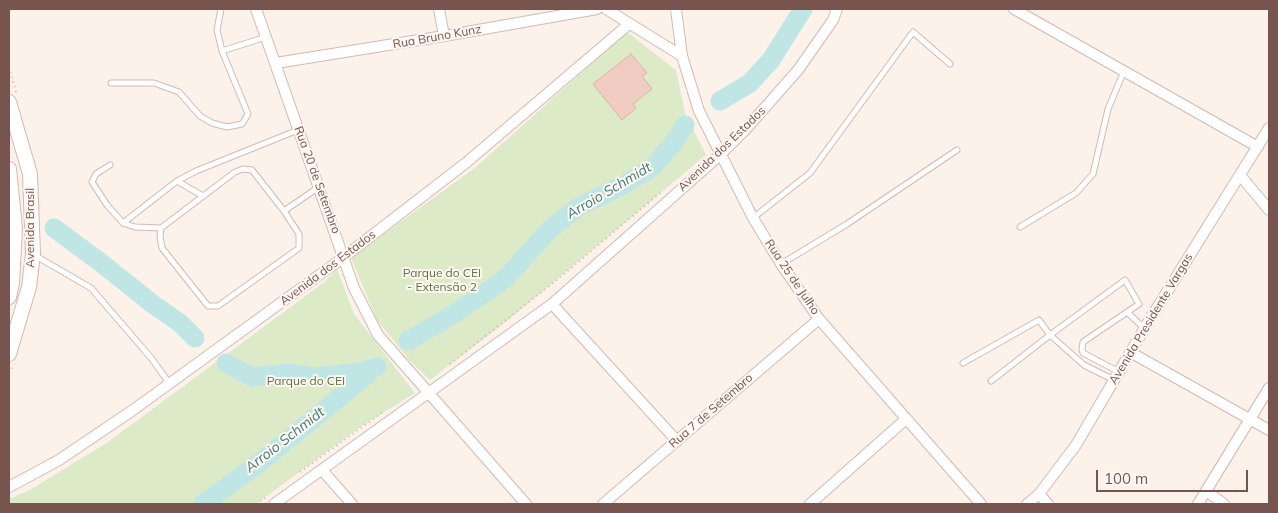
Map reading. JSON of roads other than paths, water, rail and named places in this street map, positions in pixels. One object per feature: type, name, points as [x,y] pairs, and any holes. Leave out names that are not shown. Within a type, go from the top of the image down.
[{"type":"main road","name":"Avenida Brasil","points":[[9,102],[30,174],[33,254],[29,287],[9,354]]},
{"type":"main road","name":"Avenida Brasil","points":[[9,171],[12,224],[12,283],[9,297]]},
{"type":"street","name":"Rua 20 de Setembro","points":[[256,9],[354,288],[378,335],[526,504]]},
{"type":"street","points":[[439,9],[444,36]]},
{"type":"street","name":"Rua Bruno Kunz","points":[[276,63],[597,9]]},
{"type":"street","points":[[606,9],[682,56]]},
{"type":"street","name":"Rua 25 de Julho","points":[[676,9],[682,56],[699,111],[753,218],[781,264],[819,319],[981,504]]},
{"type":"street","name":"Avenida dos Estados","points":[[274,504],[552,304],[721,154],[776,97],[798,70],[833,20],[838,9]]},
{"type":"street","points":[[1015,9],[1258,147]]},
{"type":"street","name":"Avenida dos Estados","points":[[9,487],[59,460],[344,257],[467,162],[629,24]]},
{"type":"street","name":"Avenida Presidente Vargas","points":[[1027,504],[1039,494],[1076,445],[1144,328],[1269,128]]},
{"type":"street","points":[[1240,175],[1269,210]]},
{"type":"street","points":[[552,304],[677,440]]},
{"type":"street","name":"Rua 7 de Setembro","points":[[603,504],[819,319]]},
{"type":"street","points":[[1130,352],[1269,430]]},
{"type":"street","points":[[1198,504],[1269,388]]},
{"type":"street","points":[[810,504],[906,419]]},
{"type":"street","points":[[322,470],[352,504]]},
{"type":"street","points":[[1206,492],[1224,504]]},
{"type":"street","points":[[1039,494],[1048,504]]},
{"type":"lane","points":[[111,83],[154,83],[179,92],[200,116],[212,123],[227,127],[242,124],[248,114],[222,50],[216,30],[221,9]]},
{"type":"lane","points":[[753,218],[810,174],[913,32],[950,64]]},
{"type":"lane","points":[[222,50],[266,37]]},
{"type":"lane","points":[[1020,227],[1076,193],[1093,174],[1108,109],[1124,71]]},
{"type":"lane","points":[[123,223],[177,181],[196,171],[299,130]]},
{"type":"lane","points":[[781,264],[846,224],[957,150]]},
{"type":"lane","points":[[110,165],[96,174],[92,182],[107,205],[123,223],[135,227],[161,228],[235,172],[243,169],[252,170],[284,211],[299,234],[299,248],[218,306],[212,307],[208,306],[162,248],[161,228]]},
{"type":"lane","points":[[177,181],[203,196]]},
{"type":"lane","points":[[284,211],[319,186]]},
{"type":"lane","points":[[33,254],[91,288],[152,359],[169,383]]},
{"type":"lane","points":[[991,381],[1125,280],[1139,304],[1083,342],[1082,349],[1084,353],[1116,376]]},
{"type":"lane","points":[[1127,312],[1144,328]]},
{"type":"lane","points":[[963,363],[1039,320],[1050,336],[1084,365],[1116,376]]},
{"type":"waterway","name":"Arroio Schmidt","points":[[720,101],[750,83],[771,60],[803,9]]},
{"type":"waterway","name":"Arroio Schmidt","points":[[408,341],[454,314],[505,279],[550,229],[580,206],[622,186],[653,167],[674,142],[685,125]]},
{"type":"waterway","points":[[54,228],[180,323],[195,338]]},
{"type":"waterway","points":[[226,363],[253,377],[289,373],[314,377],[362,372],[377,367]]},
{"type":"waterway","name":"Arroio Schmidt","points":[[203,504],[263,460],[367,375]]},
{"type":"park label","name":"Parque do CEI - Extensão 2","points":[[442,280]]},
{"type":"park label","name":"Parque do CEI","points":[[306,381]]}]
